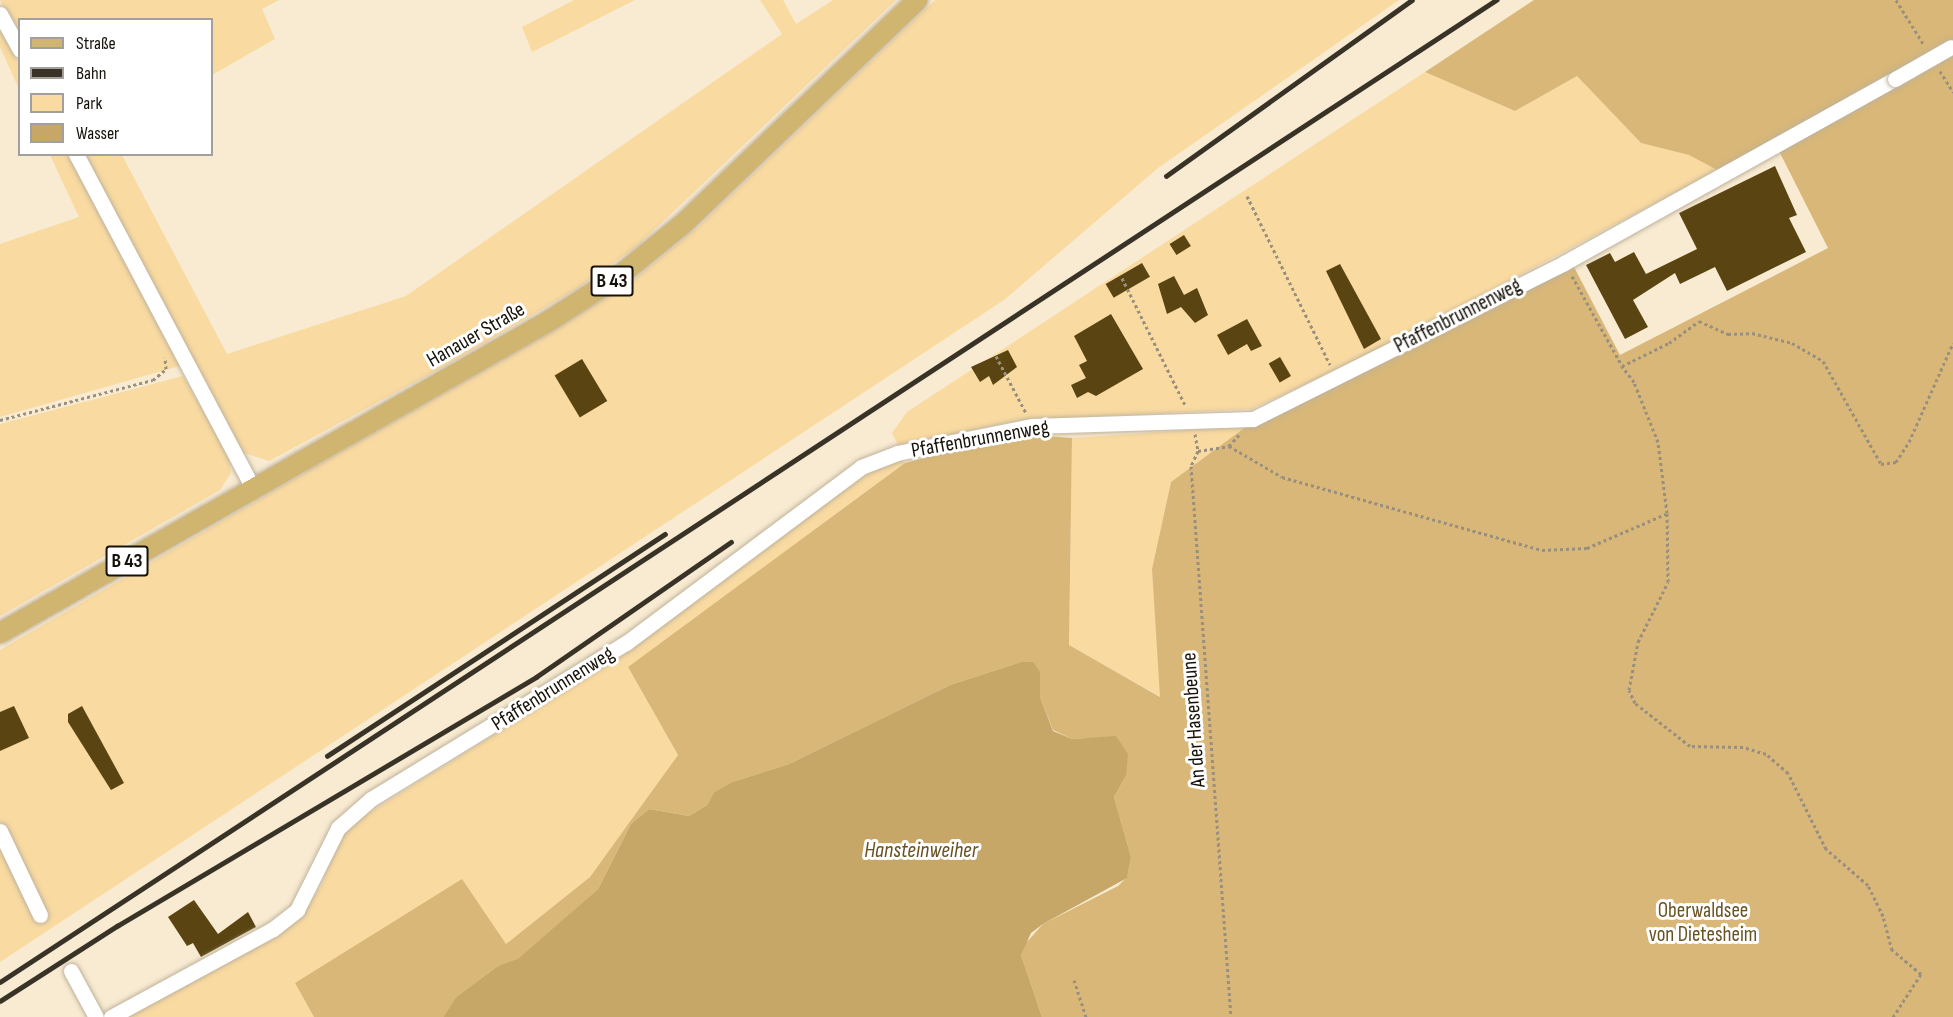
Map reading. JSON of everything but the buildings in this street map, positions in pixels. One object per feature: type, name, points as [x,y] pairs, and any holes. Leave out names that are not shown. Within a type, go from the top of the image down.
[{"type":"main road","name":"Hanauer Straße","points":[[0,633],[548,322],[619,276],[683,224],[917,0]]},
{"type":"lane","points":[[0,14],[18,46]]},
{"type":"lane","name":"Pfaffenbrunnenweg","points":[[111,1017],[273,929],[297,910],[338,828],[371,800],[626,643],[732,568],[841,479],[897,453],[1032,426],[1253,419],[1564,263],[1952,47]]},
{"type":"lane","points":[[77,156],[253,489]]},
{"type":"lane","points":[[0,831],[40,915]]},
{"type":"lane","points":[[71,971],[96,1017]]},
{"type":"path","points":[[1247,196],[1336,378]]},
{"type":"path","points":[[1564,263],[1622,366],[1634,382],[1659,442],[1667,513],[1668,582],[1638,642],[1629,690],[1635,703],[1690,746],[1743,747],[1766,754],[1788,772],[1826,849],[1868,885],[1883,916],[1892,950],[1921,974],[1893,1017]]},
{"type":"path","name":"An der Hasenbeune","points":[[1122,278],[1193,422],[1198,451],[1191,466],[1230,1017]]},
{"type":"path","points":[[1622,366],[1670,343],[1699,321],[1728,334],[1752,333],[1792,343],[1823,361],[1881,464],[1896,462],[1909,442],[1953,342]]},
{"type":"path","points":[[0,420],[153,380],[166,369],[164,352]]},
{"type":"path","points":[[996,356],[1032,426]]},
{"type":"path","points":[[1198,451],[1229,446],[1253,419]]},
{"type":"path","points":[[1229,446],[1282,477],[1542,550],[1587,548],[1667,513]]},
{"type":"path","points":[[1074,980],[1086,1017]]},
{"type":"green space","points":[[0,0],[279,0],[262,9],[275,39],[213,74],[213,18],[18,18],[18,36]]},
{"type":"green space","points":[[574,0],[635,0],[532,52],[522,27]]},
{"type":"green space","points":[[760,0],[783,0],[796,24],[833,0],[896,0],[636,247],[578,288],[454,361],[269,461],[241,452],[84,156],[123,156],[227,354],[406,296],[782,34]]},
{"type":"green space","points":[[935,0],[1399,0],[1158,168],[1004,300],[0,962],[0,650],[626,286],[697,228]]},
{"type":"green space","name":"Oberwaldsee von Dietesheim","points":[[1534,0],[1953,0],[1953,1017],[1042,1017],[1021,955],[1025,944],[1043,924],[1118,886],[1127,877],[1131,857],[1114,797],[1126,776],[1088,738],[1072,739],[1053,730],[1040,697],[1040,672],[1021,662],[950,685],[789,764],[732,782],[714,792],[707,805],[689,816],[649,809],[631,824],[598,889],[518,960],[498,966],[456,997],[443,1017],[314,1017],[295,983],[462,879],[506,944],[590,877],[678,755],[628,667],[905,463],[1016,434],[1072,438],[1069,645],[1160,697],[1152,569],[1171,482],[1247,426],[1574,267],[1620,355],[1828,248],[1774,141],[1717,170],[1689,155],[1641,143],[1577,76],[1515,111],[1425,72]]},
{"type":"green space","points":[[0,26],[18,61],[18,87],[0,47]]},
{"type":"green space","points":[[1425,72],[1515,111],[1577,76],[1641,143],[1689,155],[1717,170],[1394,342],[1252,409],[1022,420],[898,445],[892,433],[907,412]]},
{"type":"green space","points":[[50,156],[69,156],[183,365],[0,417],[0,244],[79,217]]},
{"type":"green space","points":[[183,376],[229,455],[231,473],[220,490],[0,616],[0,424]]},
{"type":"green space","points":[[1247,426],[1171,482],[1152,569],[1161,697],[1069,645],[1072,438]]},
{"type":"green space","points":[[897,458],[905,463],[628,667],[678,755],[590,877],[506,944],[295,983],[314,1017],[126,1017],[298,921],[321,886],[339,840],[357,820],[597,671],[715,587],[860,473]]},
{"type":"water","name":"Hansteinweiher","points":[[1021,662],[1033,662],[1040,672],[1040,697],[1053,731],[1072,739],[1116,736],[1128,754],[1126,776],[1114,797],[1131,857],[1127,878],[1043,924],[1031,933],[1021,955],[1042,1017],[443,1017],[456,997],[498,966],[518,959],[598,889],[631,824],[649,809],[689,816],[707,805],[714,792],[732,782],[789,764],[950,685]]},
{"type":"railway","points":[[1166,176],[1412,0]]},
{"type":"railway","points":[[0,982],[1496,0]]},
{"type":"railway","points":[[327,756],[665,534]]},
{"type":"railway","points":[[0,1001],[117,926],[536,677],[731,542]]}]
